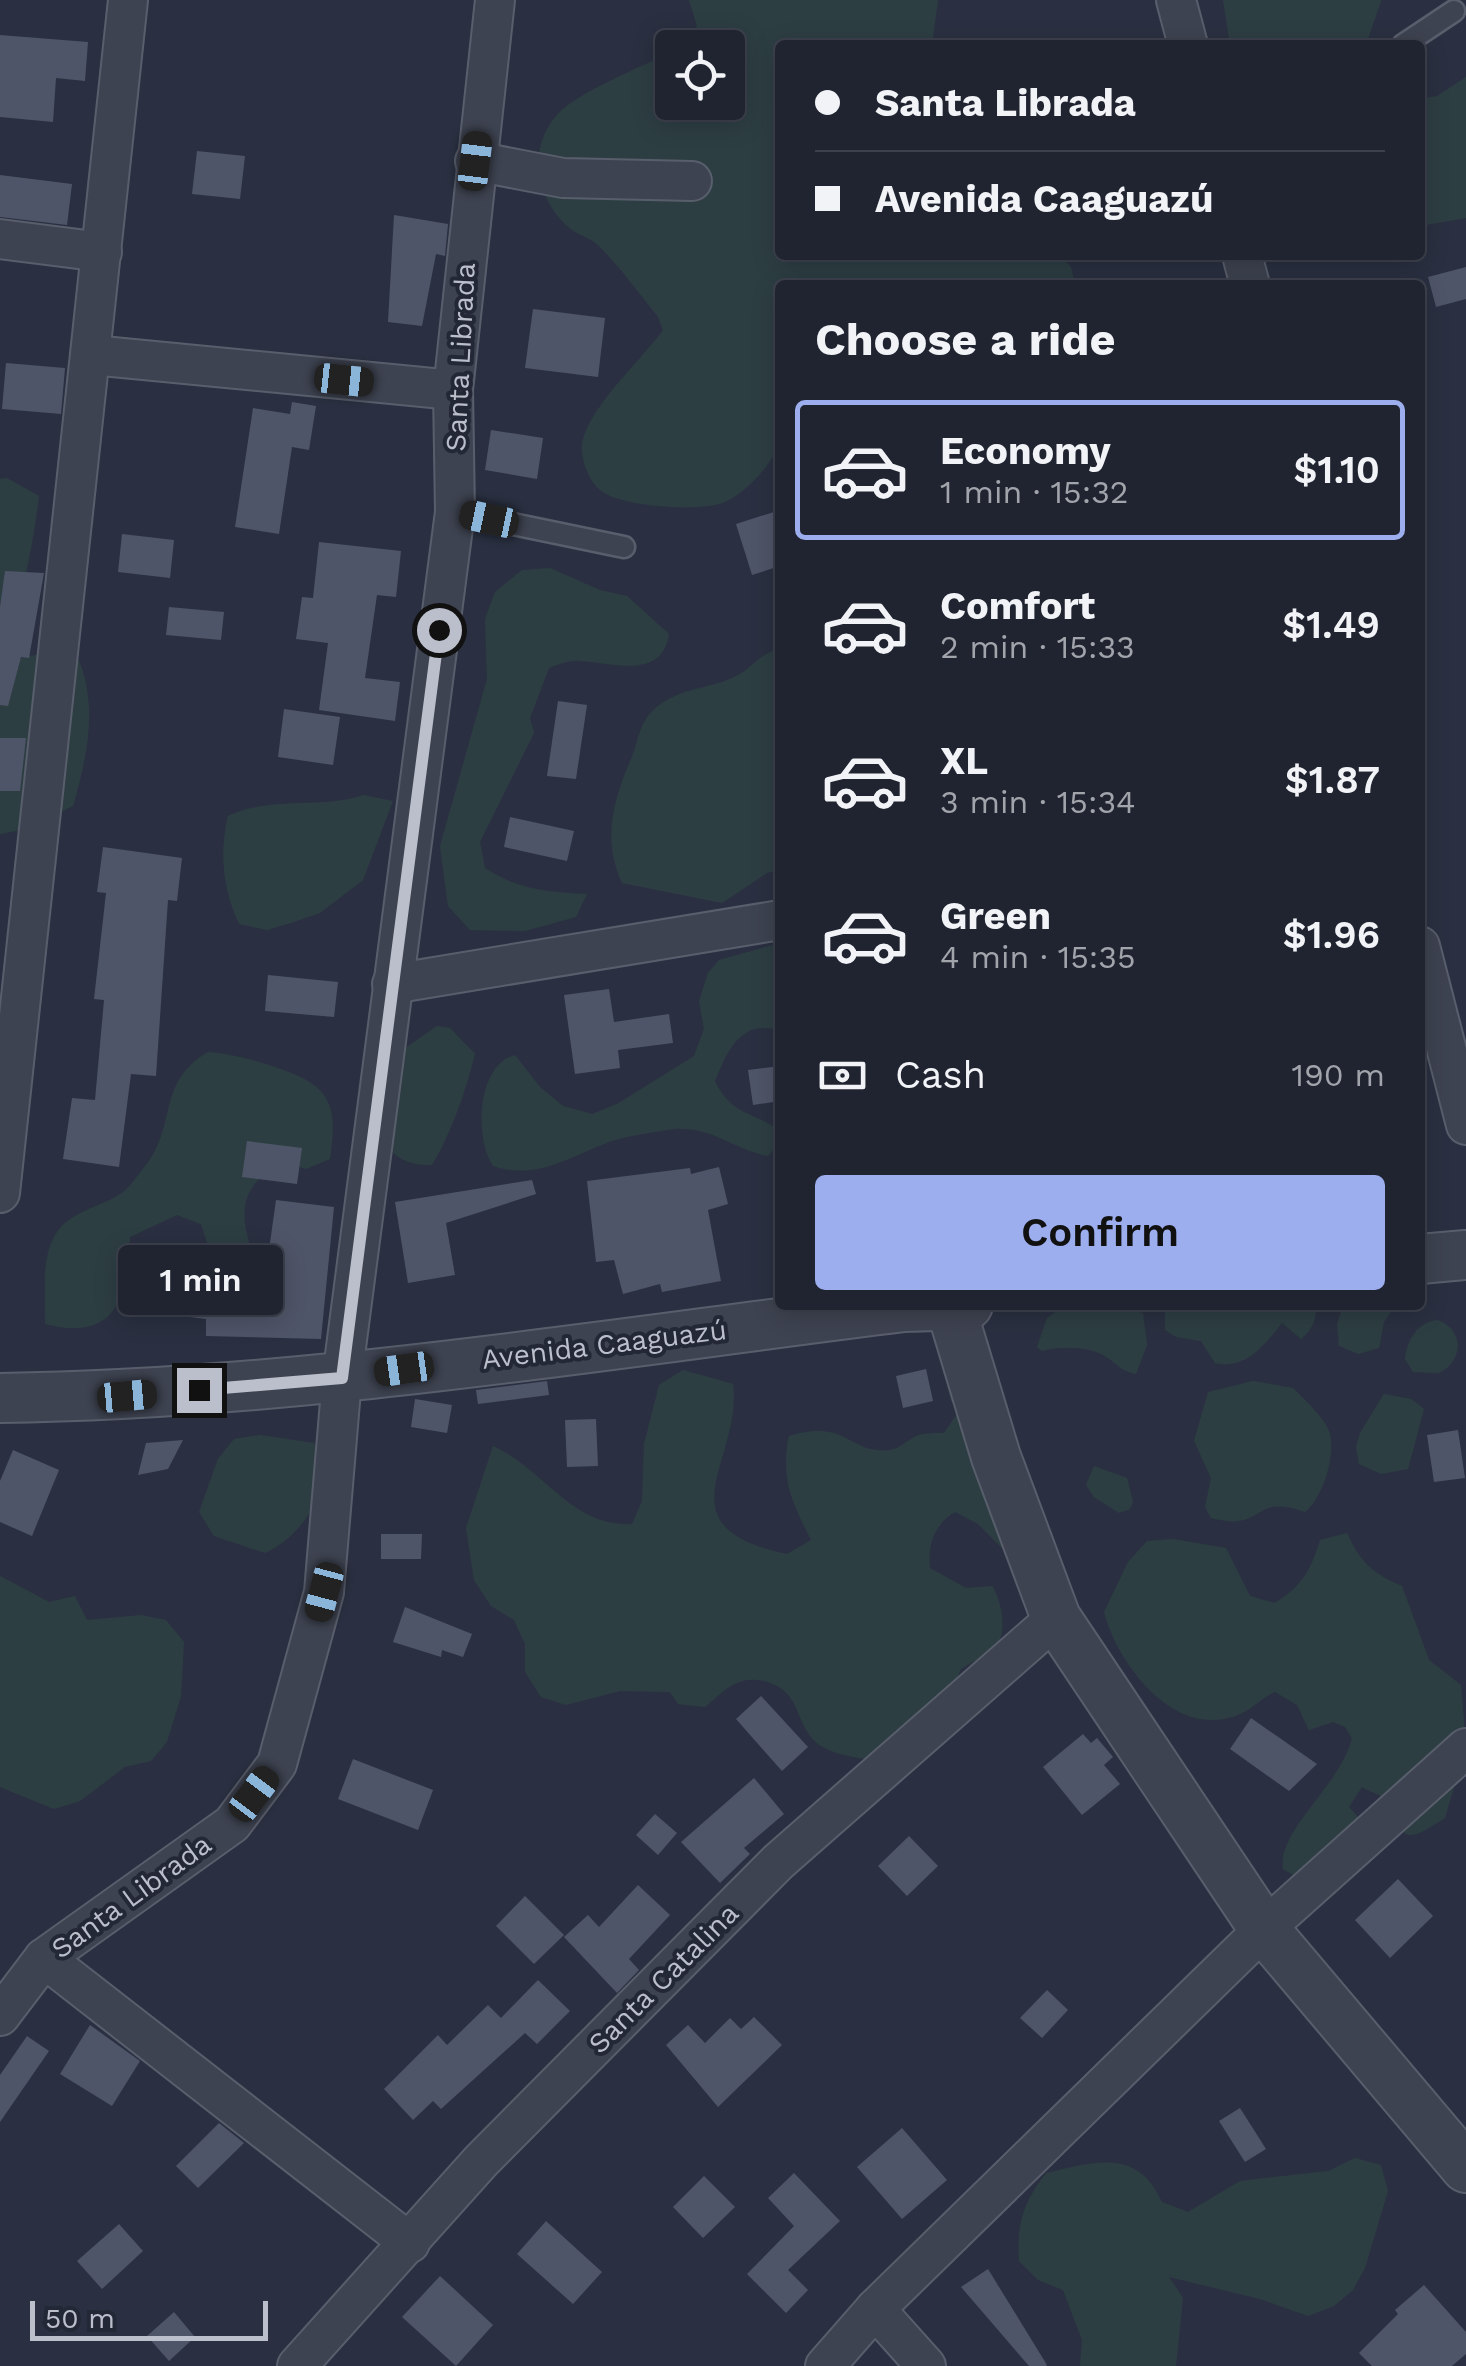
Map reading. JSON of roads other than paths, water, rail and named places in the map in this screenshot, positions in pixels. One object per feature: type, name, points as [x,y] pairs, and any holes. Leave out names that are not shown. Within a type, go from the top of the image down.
[{"type":"street","points":[[0,1192],[128,0]]},
{"type":"street","name":"Santa Librada","points":[[0,2016],[44,1958],[232,1824],[276,1764],[324,1592],[342,1378],[455,512],[453,390],[495,0]]},
{"type":"street","points":[[1176,0],[1187,40]]},
{"type":"street","points":[[475,161],[563,178],[692,182]]},
{"type":"street","points":[[0,239],[102,252]]},
{"type":"street","points":[[92,354],[453,390]]},
{"type":"street","points":[[392,984],[775,921]]},
{"type":"street","points":[[1425,965],[1466,1125]]},
{"type":"street","points":[[1425,1259],[1466,1255]]},
{"type":"street","name":"Avenida Caaguazú","points":[[0,1398],[127,1396],[342,1378],[880,1310]]},
{"type":"street","points":[[961,1310],[996,1457],[1056,1618],[1264,1929],[1466,2168]]},
{"type":"street","name":"Santa Catalina","points":[[297,2366],[482,2161],[778,1862],[1056,1618]]},
{"type":"street","points":[[825,2366],[875,2308],[1264,1929],[1466,1748]]},
{"type":"street","points":[[44,1958],[410,2243]]},
{"type":"street","points":[[875,2308],[926,2366]]},
{"type":"lane","points":[[1410,40],[1454,11]]},
{"type":"lane","points":[[455,512],[624,547]]}]
